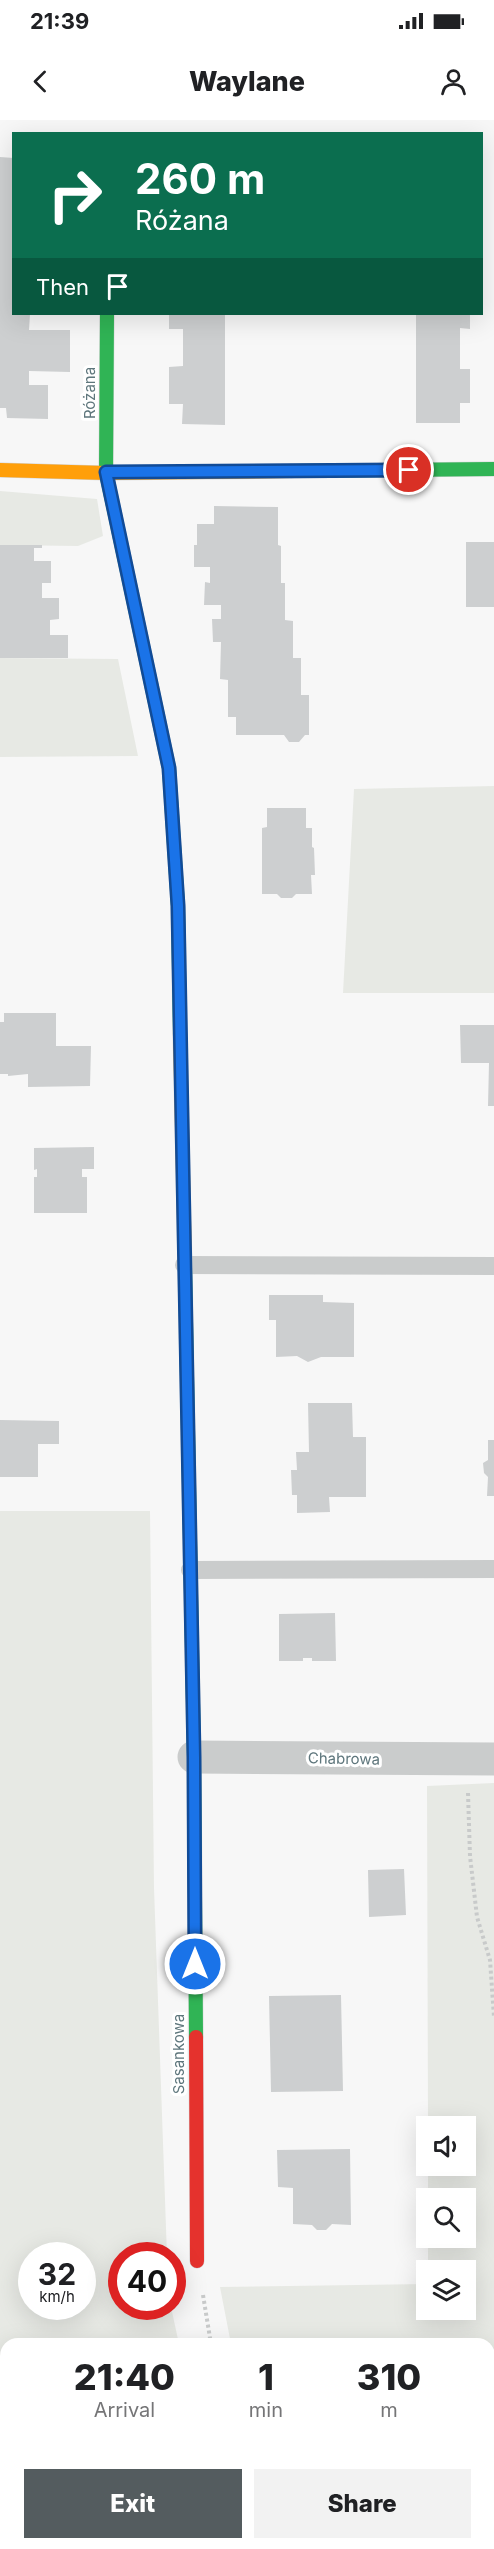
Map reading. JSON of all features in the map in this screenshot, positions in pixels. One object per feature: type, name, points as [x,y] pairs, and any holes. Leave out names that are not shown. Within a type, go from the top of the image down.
[{"type":"street","name":"Różana","points":[[106,472],[107,315]]},
{"type":"street","points":[[0,470],[106,472],[494,469]]},
{"type":"street","name":"Sasankowa","points":[[106,472],[169,768],[178,906],[194,1757],[197,2262]]},
{"type":"street","name":"Chabrowa","points":[[194,1757],[481,1759]]},
{"type":"lane","points":[[184,1265],[494,1266]]},
{"type":"lane","points":[[190,1570],[494,1569]]},
{"type":"path","points":[[481,1759],[473,1886],[477,1917],[490,1960],[494,2017]]},
{"type":"path","points":[[197,2262],[211,2338]]},
{"type":"shaded area","points":[[0,491],[97,499],[103,536],[78,546],[0,545]]},
{"type":"shaded area","points":[[0,658],[118,659],[138,756],[0,757]]},
{"type":"shaded area","points":[[494,786],[494,993],[343,993],[354,789]]},
{"type":"shaded area","points":[[0,1511],[150,1511],[154,1888],[167,2242],[108,2242],[108,2320],[174,2320],[178,2338],[0,2338]]},
{"type":"shaded area","points":[[494,1783],[494,2338],[230,2338],[220,2287],[416,2284],[416,2320],[476,2320],[476,2260],[428,2260],[428,2248],[476,2248],[476,2188],[428,2188],[428,2176],[476,2176],[476,2116],[428,2116],[427,1786]]},
{"type":"building","points":[[0,157],[12,158],[12,315],[30,315],[29,330],[70,330],[70,372],[29,371],[29,385],[48,385],[48,419],[7,418],[6,408],[0,408]]},
{"type":"building","points":[[169,315],[225,315],[225,425],[182,424],[183,404],[169,404],[169,367],[183,366],[183,329],[169,329]]},
{"type":"building","points":[[416,315],[470,315],[470,329],[460,328],[460,369],[470,369],[470,403],[460,403],[460,423],[416,423]]},
{"type":"building","points":[[214,506],[278,507],[278,545],[281,546],[281,583],[285,583],[285,620],[293,621],[293,658],[301,658],[301,695],[309,695],[309,735],[305,735],[299,742],[289,742],[284,735],[236,735],[236,717],[228,717],[228,680],[220,679],[221,642],[213,642],[212,619],[221,619],[221,605],[204,605],[205,582],[210,583],[210,567],[194,567],[197,524],[214,524]]},
{"type":"building","points":[[466,542],[494,542],[494,607],[466,607]]},
{"type":"building","points":[[0,545],[42,545],[42,548],[34,548],[34,561],[51,561],[51,583],[42,583],[42,598],[59,598],[59,619],[50,620],[50,635],[68,635],[68,658],[0,658]]},
{"type":"building","points":[[267,808],[306,808],[306,828],[312,828],[312,847],[314,848],[315,875],[311,875],[312,894],[296,894],[292,898],[281,898],[277,894],[262,894],[262,828],[267,827]]},
{"type":"building","points":[[4,1013],[56,1013],[56,1046],[91,1046],[90,1086],[28,1087],[28,1074],[8,1076],[8,1074],[0,1074],[0,1022],[4,1022]]},
{"type":"building","points":[[460,1025],[494,1025],[494,1106],[488,1106],[489,1063],[461,1063]]},
{"type":"building","points":[[94,1147],[94,1169],[82,1169],[82,1177],[87,1177],[87,1213],[34,1213],[34,1177],[37,1177],[37,1169],[34,1170],[34,1148]]},
{"type":"building","points":[[269,1295],[323,1295],[323,1302],[354,1303],[354,1357],[321,1357],[308,1362],[297,1356],[276,1357],[276,1320],[269,1320]]},
{"type":"building","points":[[308,1403],[352,1403],[353,1437],[366,1437],[366,1497],[329,1497],[330,1512],[297,1513],[297,1495],[292,1495],[291,1470],[297,1470],[296,1452],[309,1452]]},
{"type":"building","points":[[0,1420],[59,1421],[59,1444],[38,1444],[38,1477],[0,1477]]},
{"type":"building","points":[[488,1440],[494,1440],[494,1496],[487,1496],[488,1477],[484,1473],[483,1463],[488,1460]]},
{"type":"building","points":[[335,1613],[336,1661],[312,1661],[312,1658],[303,1658],[303,1661],[279,1661],[279,1614]]},
{"type":"building","points":[[404,1869],[406,1915],[369,1917],[368,1870]]},
{"type":"building","points":[[341,1995],[343,2091],[271,2092],[269,1996]]},
{"type":"building","points":[[350,2149],[351,2225],[332,2224],[326,2230],[317,2230],[312,2225],[293,2224],[293,2188],[278,2187],[277,2150]]},
{"type":"traffic: fast","points":[[107,315],[106,473],[169,768],[178,906],[180,1034]]},
{"type":"traffic: fast","points":[[291,471],[494,469]]},
{"type":"traffic: fast","points":[[185,1267],[194,1757],[196,2037]]},
{"type":"traffic: slow","points":[[0,470],[106,473],[291,471]]},
{"type":"traffic: slow","points":[[180,1034],[185,1267]]},
{"type":"traffic: jam","points":[[196,2037],[197,2261]]},
{"type":"route","points":[[195,1964],[194,1757],[178,906],[169,768],[106,472],[409,470]]}]
